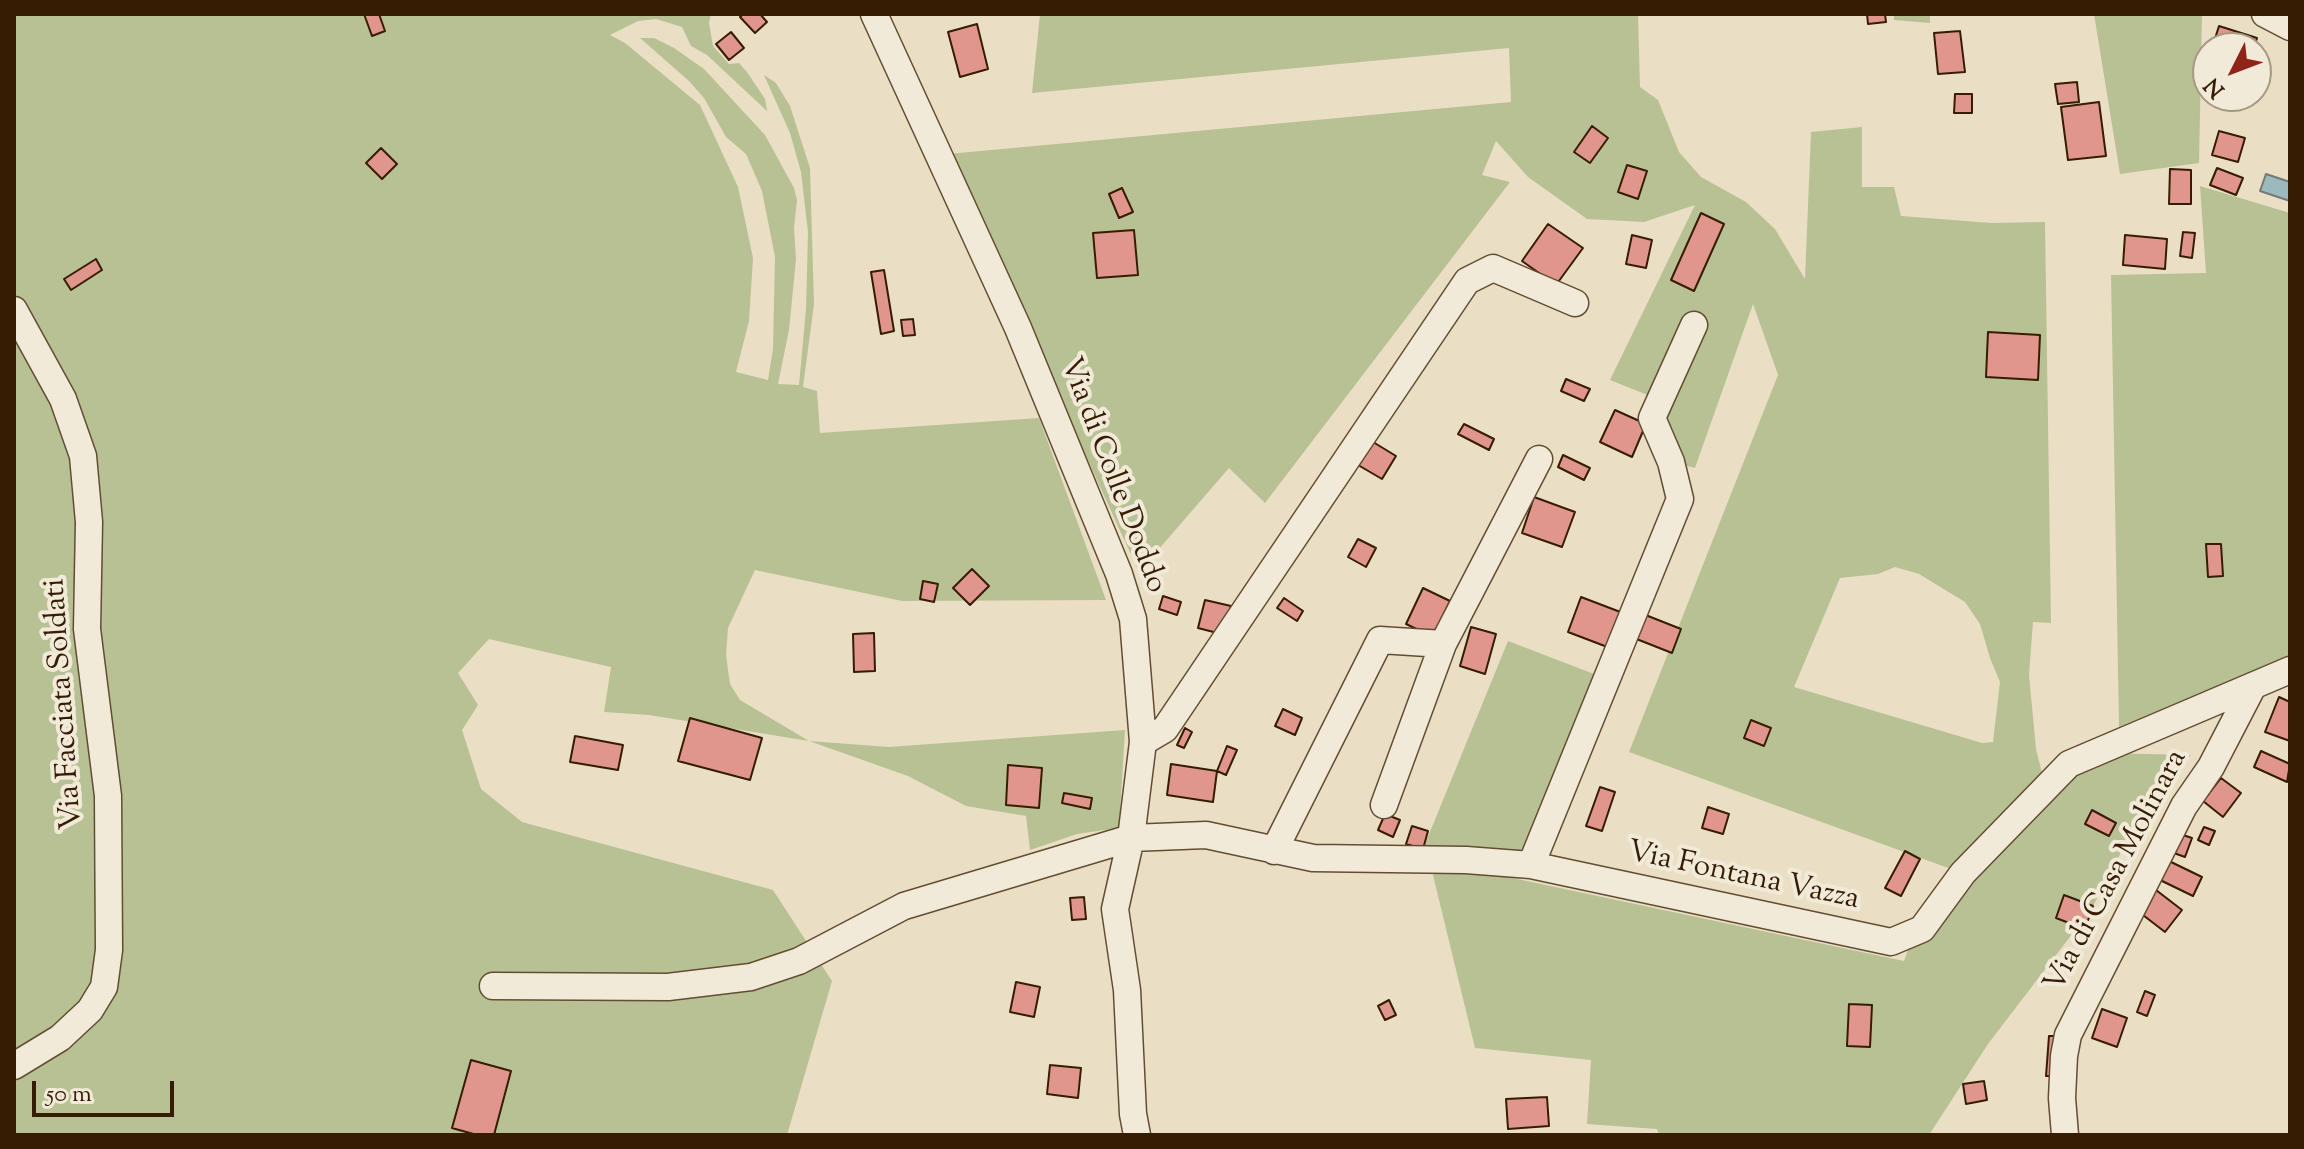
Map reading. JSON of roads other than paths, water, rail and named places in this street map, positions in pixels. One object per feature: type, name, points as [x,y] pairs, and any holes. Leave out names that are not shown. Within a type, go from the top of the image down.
[{"type":"street","name":"Via di Colle Doddo","points":[[874,14],[1018,328],[1119,574],[1133,619],[1143,742],[1131,838],[1115,909],[1127,990],[1133,1114],[1137,1135]]},
{"type":"street","points":[[2265,14],[2290,27]]},
{"type":"street","points":[[1143,742],[1165,729],[1467,281],[1493,268],[1575,303]]},
{"type":"street","name":"Via Facciata Soldati","points":[[14,310],[63,399],[83,456],[89,522],[87,629],[108,796],[109,950],[104,987],[90,1010],[60,1038],[14,1066]]},
{"type":"street","points":[[1531,865],[1680,499],[1671,462],[1652,418],[1694,325]]},
{"type":"street","points":[[1384,805],[1443,644],[1539,459]]},
{"type":"street","points":[[1274,851],[1380,640],[1443,644]]},
{"type":"street","points":[[2253,686],[2290,670]]},
{"type":"street","name":"Via Fontana Vazza","points":[[493,986],[668,987],[751,977],[799,961],[904,906],[1131,838],[1206,835],[1313,858],[1466,860],[1531,865],[1891,942],[1922,929],[1963,873],[2069,764],[2253,686]]},
{"type":"street","name":"Via di Casa Molinara","points":[[2065,1135],[2062,1098],[2068,1035],[2184,806],[2211,767],[2253,686]]},
{"type":"water","points":[[2266,174],[2290,182],[2290,201],[2260,191]]}]
